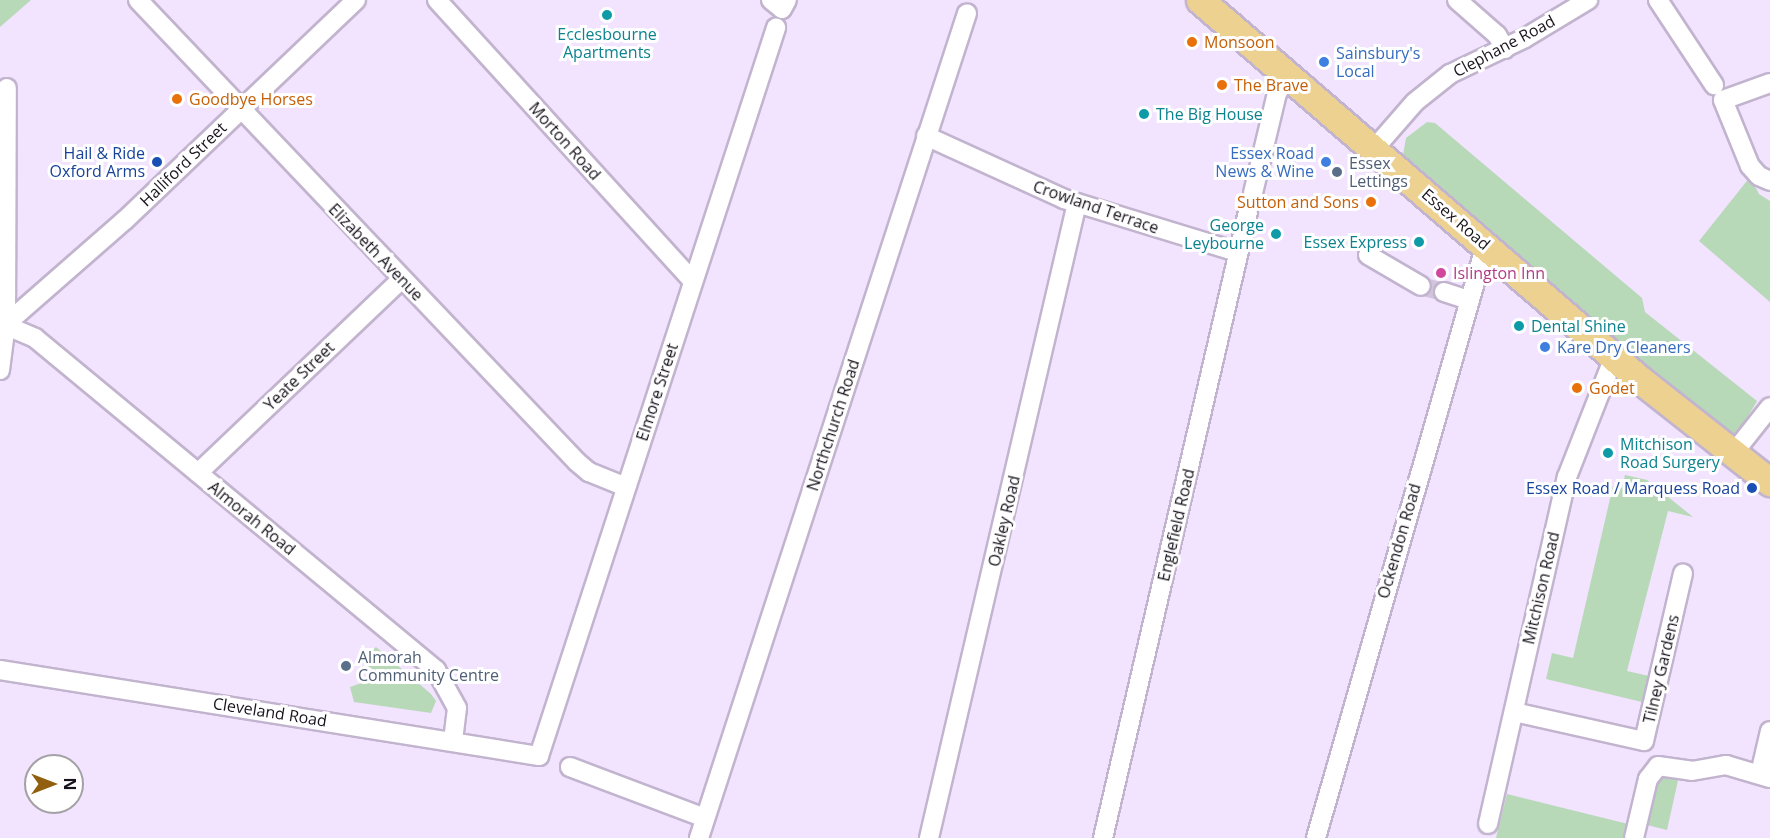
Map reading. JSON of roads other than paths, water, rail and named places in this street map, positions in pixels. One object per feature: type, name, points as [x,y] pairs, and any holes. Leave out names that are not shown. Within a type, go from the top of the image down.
[{"type":"main road","name":"Essex Road","points":[[1200,0],[1486,244],[1614,357],[1732,455],[1770,482]]},
{"type":"street","name":"Elizabeth Avenue","points":[[138,0],[239,110],[577,462],[589,472],[626,487]]},
{"type":"street","name":"Halliford Street","points":[[3,323],[125,220],[356,0]]},
{"type":"street","name":"Morton Road","points":[[437,0],[693,281]]},
{"type":"street","points":[[1457,0],[1497,35],[1505,49]]},
{"type":"street","name":"Clephane Road","points":[[1374,148],[1415,102],[1450,74],[1505,49],[1588,0]]},
{"type":"street","points":[[1658,0],[1718,93],[1750,166],[1770,181]]},
{"type":"street","name":"Northchurch Road","points":[[699,838],[967,13]]},
{"type":"street","name":"Elmore Street","points":[[539,756],[776,28]]},
{"type":"street","points":[[1253,193],[1273,108],[1288,76]]},
{"type":"street","points":[[1718,93],[1770,83]]},
{"type":"street","points":[[0,370],[8,88]]},
{"type":"street","name":"Crowland Terrace","points":[[926,136],[1077,203],[1237,252]]},
{"type":"street","name":"Oakley Road","points":[[929,838],[1077,203]]},
{"type":"street","name":"Englefield Road","points":[[1103,838],[1248,212]]},
{"type":"street","name":"Ockendon Road","points":[[1316,838],[1468,300],[1486,244]]},
{"type":"street","points":[[1368,255],[1421,286]]},
{"type":"street","name":"Yeate Street","points":[[198,473],[402,279]]},
{"type":"street","points":[[1444,292],[1468,300]]},
{"type":"street","name":"Almorah Road","points":[[3,323],[35,338],[436,670],[457,708],[453,740]]},
{"type":"street","name":"Mitchison Road","points":[[1488,824],[1568,477],[1614,357]]},
{"type":"street","points":[[1732,455],[1770,407]]},
{"type":"street","name":"Tilney Gardens","points":[[1514,712],[1644,741],[1683,573]]},
{"type":"street","name":"Cleveland Road","points":[[0,670],[453,740],[539,756]]},
{"type":"street","points":[[1634,838],[1651,771],[1665,765],[1692,771],[1726,765],[1765,776],[1770,731]]},
{"type":"street","points":[[570,767],[705,818]]},
{"type":"tunnel","points":[[1421,286],[1444,292]]},
{"type":"place","name":"Ecclesbourne Apartments","points":[[607,15]]},
{"type":"place","name":"Monsoon","points":[[1192,42]]},
{"type":"place","name":"Sainsbury's Local","points":[[1324,62]]},
{"type":"place","name":"The Brave","points":[[1222,85]]},
{"type":"place","name":"Goodbye Horses","points":[[177,99]]},
{"type":"place","name":"The Big House","points":[[1144,114]]},
{"type":"place","name":"Hail & Ride Oxford Arms","points":[[157,162]]},
{"type":"place","name":"Essex Road News & Wine","points":[[1326,162]]},
{"type":"place","name":"Essex Lettings","points":[[1337,172]]},
{"type":"place","name":"Sutton and Sons","points":[[1371,202]]},
{"type":"place","name":"George Leybourne","points":[[1276,234]]},
{"type":"place","name":"Essex Express","points":[[1419,242]]},
{"type":"place","name":"Islington Inn","points":[[1441,273]]},
{"type":"place","name":"Dental Shine","points":[[1519,326]]},
{"type":"place","name":"Kare Dry Cleaners","points":[[1545,347]]},
{"type":"place","name":"Godet","points":[[1577,388]]},
{"type":"place","name":"Mitchison Road Surgery","points":[[1608,453]]},
{"type":"place","name":"Essex Road / Marquess Road","points":[[1752,488]]},
{"type":"place","name":"Almorah Community Centre","points":[[346,666]]}]
